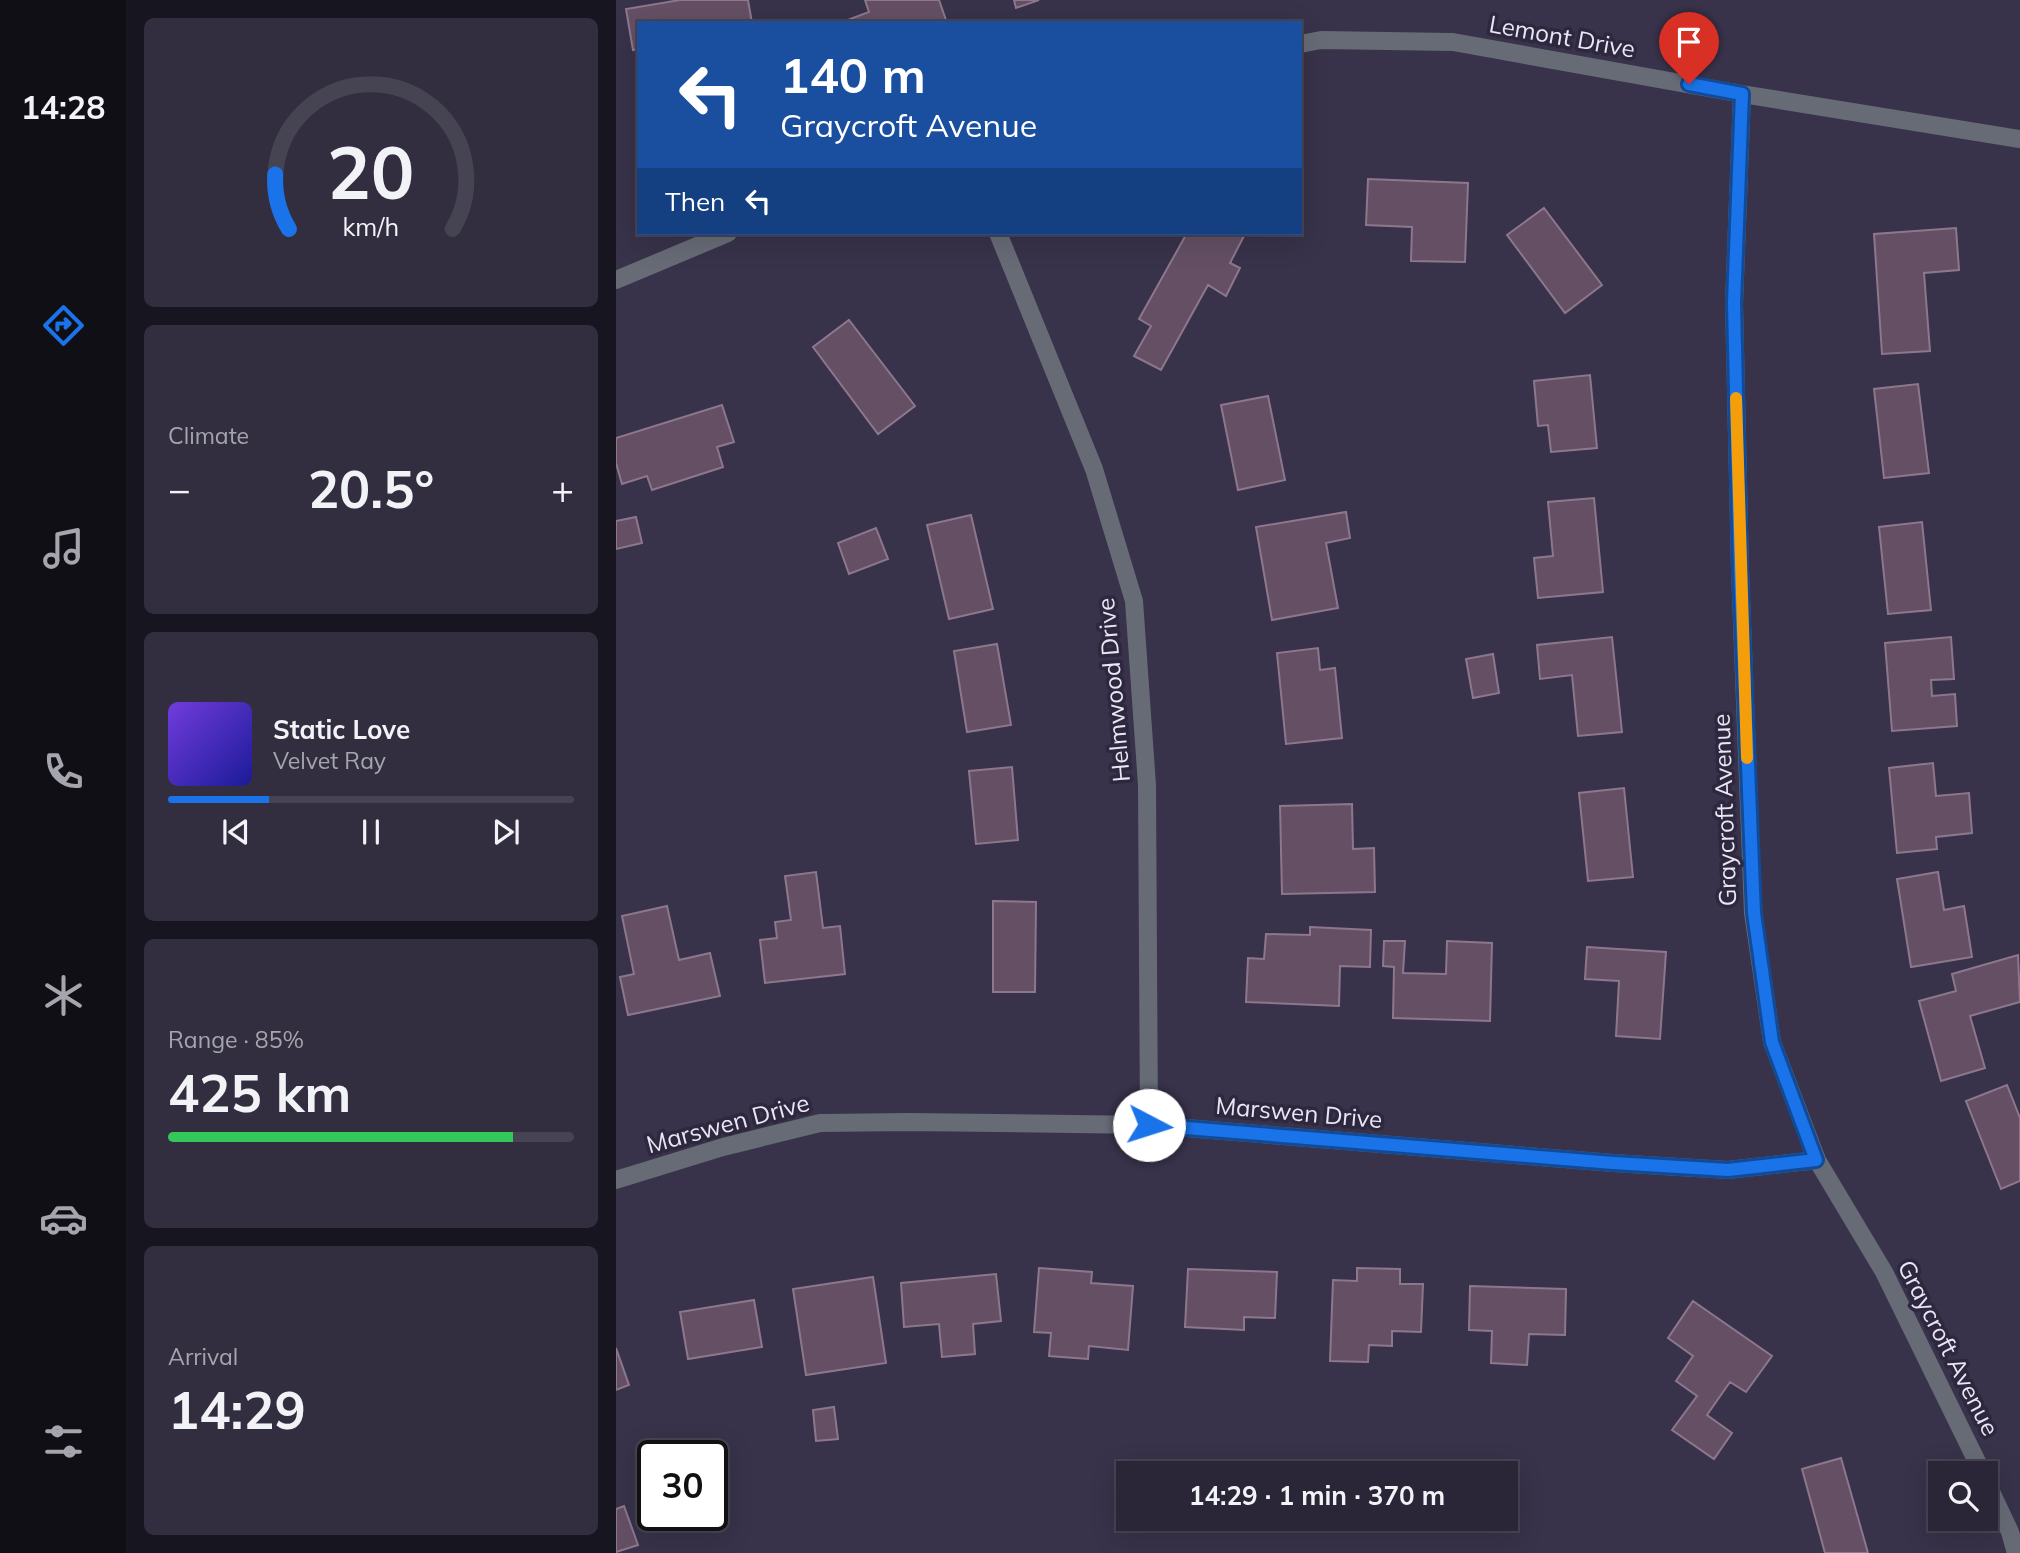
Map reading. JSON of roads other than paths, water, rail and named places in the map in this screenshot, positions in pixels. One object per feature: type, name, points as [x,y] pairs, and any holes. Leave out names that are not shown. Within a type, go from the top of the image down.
[{"type":"street","name":"Lemont Drive","points":[[1302,44],[1321,40],[1453,42],[1742,94],[2020,139]]},
{"type":"street","name":"Graycroft Avenue","points":[[1742,94],[1734,303],[1740,570],[1754,913],[1772,1042],[1816,1160],[1884,1272],[1977,1461]]},
{"type":"street","points":[[616,281],[723,235]]},
{"type":"street","name":"Helmwood Drive","points":[[999,235],[1094,469],[1134,601],[1147,785],[1149,1125]]},
{"type":"street","name":"Marswen Drive","points":[[616,1180],[723,1147],[820,1123],[1149,1125],[1728,1170],[1816,1160]]},
{"type":"street","points":[[1998,1506],[2016,1553]]}]
